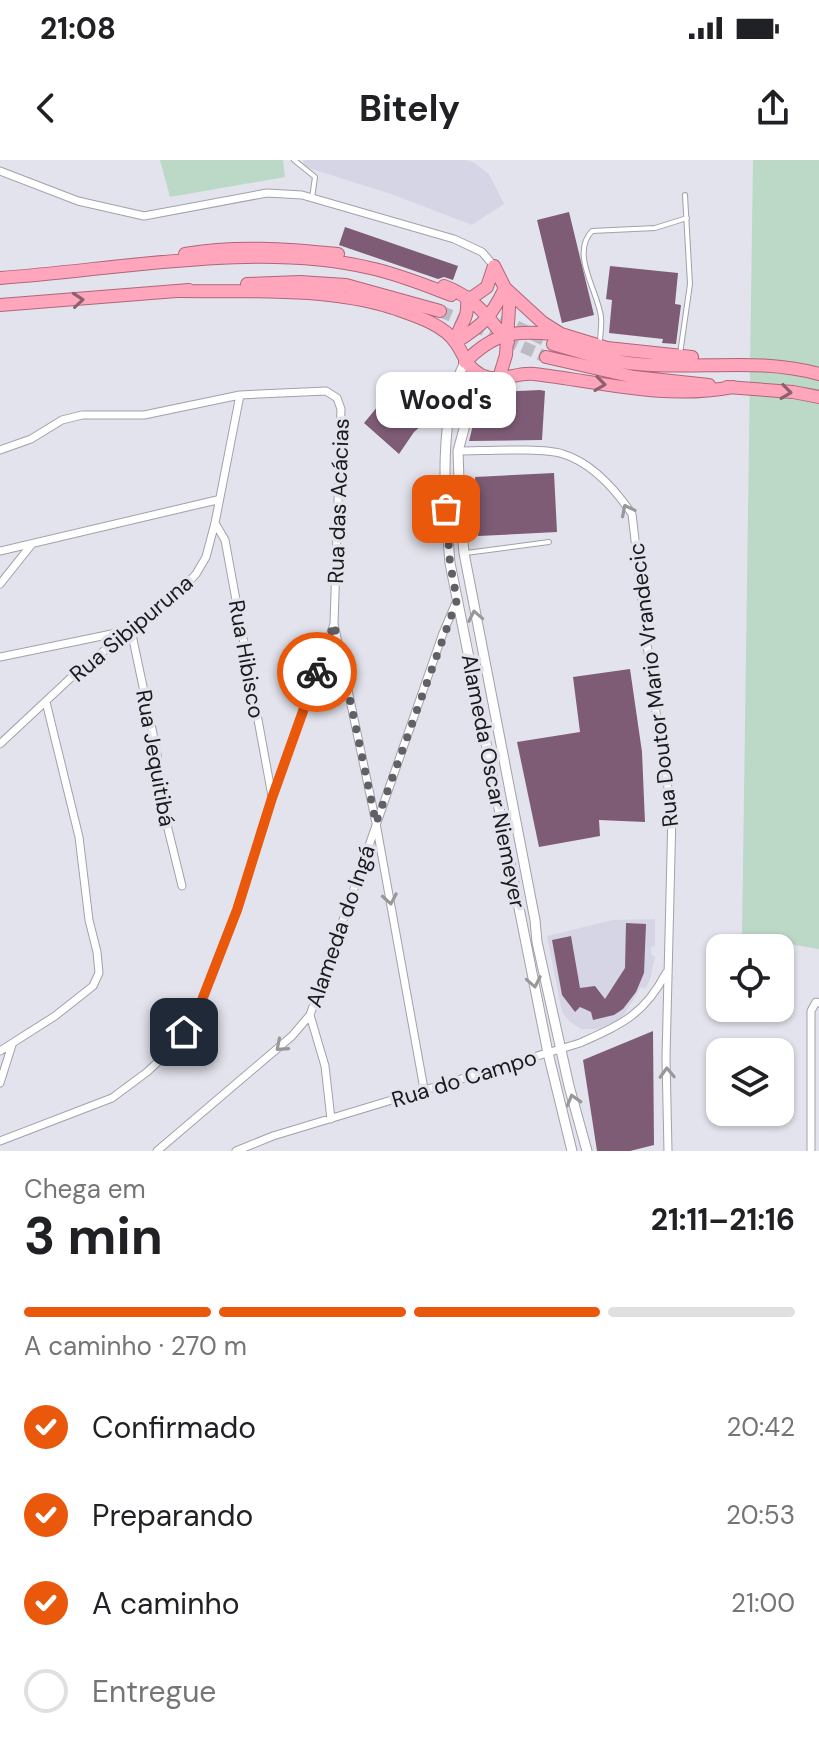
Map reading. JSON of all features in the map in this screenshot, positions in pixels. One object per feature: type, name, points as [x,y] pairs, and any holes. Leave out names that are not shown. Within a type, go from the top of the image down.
[{"type":"highway","points":[[131,267],[212,249],[256,248],[325,253],[374,262],[454,289],[469,298],[507,337]]},
{"type":"highway","points":[[0,278],[236,258],[337,262],[371,268],[451,295]]},
{"type":"highway","points":[[484,291],[494,266]]},
{"type":"highway","points":[[494,266],[508,291],[557,339],[599,358],[638,364],[726,363]]},
{"type":"highway","points":[[0,305],[213,286],[300,282],[346,285],[440,311]]},
{"type":"highway","points":[[181,291],[345,297],[396,309],[435,325],[456,342],[465,362],[484,377],[498,381],[522,373],[662,393],[733,387]]},
{"type":"highway","points":[[469,298],[484,291],[508,291]]},
{"type":"highway","points":[[456,342],[490,318],[508,291]]},
{"type":"highway","points":[[498,381],[504,364],[507,337],[508,291]]},
{"type":"highway","points":[[456,342],[467,317],[469,298]]},
{"type":"highway","points":[[465,362],[479,349],[507,337],[557,339],[819,374]]},
{"type":"highway","points":[[546,357],[634,377],[819,397]]},
{"type":"street","points":[[0,171],[78,201],[144,216],[267,193],[312,198],[454,239],[482,252],[494,266]]},
{"type":"street","name":"Alameda Oscar Niemeyer","points":[[465,362],[448,411],[446,509],[450,563],[548,1053],[572,1151]]},
{"type":"street","points":[[456,381],[464,383],[478,397]]},
{"type":"street","name":"Alameda Oscar Niemeyer","points":[[498,381],[478,397],[468,414],[458,451],[464,553],[537,942],[587,1151]]},
{"type":"street","name":"Rua das Acácias","points":[[0,450],[31,439],[62,420],[82,415],[144,415],[240,395],[326,391],[337,398],[341,409],[334,624],[376,823],[424,1089]]},
{"type":"street","name":"Rua Sibipuruna","points":[[0,744],[77,672],[180,591],[196,574],[206,557],[215,523],[217,500],[240,395]]},
{"type":"street","name":"Rua Doutor Mario Vrandecic","points":[[458,451],[560,453],[582,462],[619,496],[632,514],[652,687],[672,813],[667,971],[668,1151]]},
{"type":"street","points":[[0,551],[217,500]]},
{"type":"street","name":"Rua Hibisco","points":[[215,523],[225,540],[272,798]]},
{"type":"street","points":[[0,584],[32,544]]},
{"type":"street","name":"Alameda do Ingá","points":[[157,1151],[292,1036],[310,1015],[457,600]]},
{"type":"street","points":[[0,1141],[112,1098],[174,1047],[195,1018],[237,910],[272,798],[334,624]]},
{"type":"street","points":[[0,657],[131,630]]},
{"type":"street","name":"Rua Jequitibá","points":[[131,630],[156,748],[168,829],[182,886]]},
{"type":"street","points":[[0,1051],[93,986],[99,973],[79,837],[46,702]]},
{"type":"street","points":[[513,879],[527,879]]},
{"type":"street","name":"Rua do Campo","points":[[236,1151],[273,1136],[562,1049],[621,1025],[654,996],[667,971]]},
{"type":"street","points":[[811,1151],[815,1123],[811,1011],[818,1002]]},
{"type":"street","points":[[310,1015],[325,1066],[331,1119]]},
{"type":"street","points":[[0,1083],[12,1045]]},
{"type":"lane","points":[[294,160],[315,177],[312,198]]},
{"type":"lane","points":[[679,356],[690,284],[685,195]]},
{"type":"lane","points":[[600,347],[601,317],[585,261],[587,236],[592,231],[655,228],[687,218]]},
{"type":"lane","points":[[464,553],[549,542]]},
{"type":"shaded area","points":[[304,160],[466,160],[489,174],[504,204],[472,225],[391,194],[302,166]]},
{"type":"shaded area","points":[[655,919],[655,946],[651,947],[651,954],[655,957],[650,980],[645,989],[641,987],[624,1015],[599,1029],[581,1029],[569,1021],[562,1012],[547,936],[613,920]]},
{"type":"green space","points":[[160,160],[283,160],[285,177],[170,197]]},
{"type":"green space","points":[[753,160],[819,160],[819,949],[794,945],[794,934],[742,934]]},
{"type":"building","points":[[569,212],[594,315],[562,323],[537,220]]},
{"type":"building","points":[[345,227],[458,266],[453,280],[438,279],[339,245]]},
{"type":"building","points":[[610,266],[678,273],[675,304],[681,305],[676,344],[662,343],[663,339],[609,333],[612,300],[606,299]]},
{"type":"building","points":[[393,388],[429,419],[414,432],[399,454],[364,423]]},
{"type":"building","points":[[545,391],[542,440],[469,441],[475,417],[487,401],[499,392]]},
{"type":"building","points":[[554,473],[557,532],[478,536],[475,477]]},
{"type":"building","points":[[630,669],[642,752],[645,822],[599,820],[600,836],[539,847],[517,742],[580,732],[573,677]]},
{"type":"building","points":[[626,923],[646,924],[644,973],[636,992],[614,1015],[593,1020],[591,1012],[580,1007],[575,1012],[562,995],[552,940],[571,936],[580,988],[595,986],[605,999],[625,968]]},
{"type":"building","points":[[653,1031],[654,1145],[630,1151],[597,1151],[583,1060]]},
{"type":"tunnel","points":[[440,311],[546,357]]},
{"type":"tunnel","points":[[484,311],[553,344]]},
{"type":"way so far","points":[[317,672],[334,624],[376,823],[457,600],[450,563],[446,509]]},
{"type":"place","name":"Wood's","points":[[446,509]]},
{"type":"route","points":[[184,1032],[195,1018],[237,910],[272,798],[317,672]]}]
